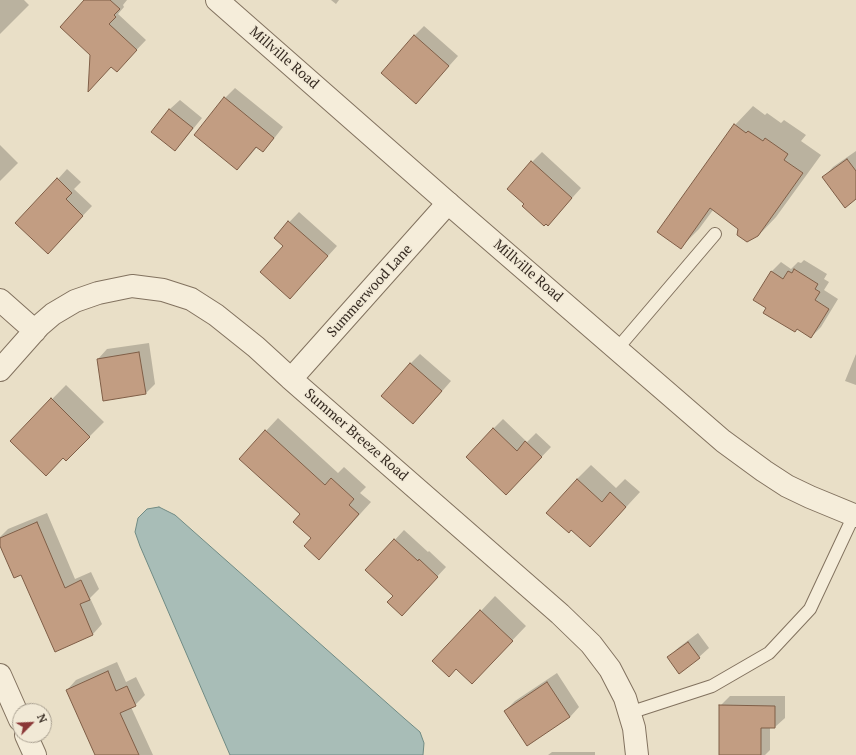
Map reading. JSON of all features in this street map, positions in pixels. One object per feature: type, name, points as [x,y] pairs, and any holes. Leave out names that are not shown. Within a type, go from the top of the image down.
[{"type":"street","name":"Millville Road","points":[[217,0],[448,203],[723,441],[787,486],[855,515]]},
{"type":"street","name":"Summerwood Lane","points":[[291,379],[448,203]]},
{"type":"street","name":"Summer Breeze Road","points":[[0,370],[35,331],[53,314],[74,301],[98,293],[132,286],[163,290],[191,298],[216,315],[256,347],[560,614],[591,644],[610,668],[625,698],[634,728],[637,755]]},
{"type":"street","points":[[0,300],[35,331]]},
{"type":"street","points":[[0,675],[12,703]]},
{"type":"street","points":[[30,743],[35,755]]},
{"type":"lane","points":[[617,349],[715,234]]},
{"type":"lane","points":[[629,713],[712,686],[769,653],[810,609],[855,515]]},
{"type":"water","points":[[159,507],[175,515],[420,732],[424,743],[423,755],[230,755],[135,532],[138,518],[147,509]]},
{"type":"building","points":[[84,0],[110,0],[120,9],[114,15],[116,17],[109,24],[137,50],[117,72],[111,67],[88,92],[90,55],[60,27]]},
{"type":"building","points":[[414,35],[449,66],[416,104],[381,73]]},
{"type":"building","points":[[224,97],[274,138],[263,152],[256,147],[237,170],[194,135]]},
{"type":"building","points":[[169,109],[193,128],[175,151],[151,132]]},
{"type":"building","points":[[734,124],[746,133],[748,131],[763,141],[765,138],[788,154],[784,160],[803,173],[758,236],[747,242],[737,235],[738,229],[710,208],[681,249],[657,232]]},
{"type":"building","points":[[847,159],[856,171],[856,199],[845,208],[822,177]]},
{"type":"building","points":[[531,161],[572,198],[548,226],[546,224],[544,226],[522,206],[524,204],[507,189]]},
{"type":"building","points":[[57,178],[72,193],[66,199],[83,216],[48,254],[15,223]]},
{"type":"building","points":[[288,221],[328,256],[290,299],[260,272],[283,246],[274,238]]},
{"type":"building","points":[[794,269],[818,284],[815,289],[820,292],[815,300],[829,309],[811,338],[797,329],[795,332],[763,313],[766,308],[753,300],[771,271],[783,279],[788,271],[792,273]]},
{"type":"building","points":[[139,352],[146,394],[103,401],[97,359]]},
{"type":"building","points":[[410,363],[442,391],[413,424],[381,396]]},
{"type":"building","points":[[51,398],[90,437],[66,461],[63,458],[46,476],[10,441]]},
{"type":"building","points":[[493,428],[517,451],[525,441],[542,457],[506,495],[466,457]]},
{"type":"building","points":[[265,430],[325,485],[331,478],[354,499],[349,505],[359,514],[319,560],[304,546],[311,538],[293,522],[300,514],[239,459]]},
{"type":"building","points":[[577,479],[602,502],[610,492],[626,507],[590,547],[571,530],[569,533],[546,513]]},
{"type":"building","points":[[37,522],[65,588],[81,580],[90,600],[80,604],[93,635],[55,652],[21,575],[14,578],[0,546],[0,538]]},
{"type":"building","points":[[394,539],[418,561],[419,559],[438,577],[402,616],[387,602],[393,596],[365,570]]},
{"type":"building","points":[[480,610],[513,641],[472,684],[456,669],[449,677],[432,661]]},
{"type":"building","points":[[688,642],[700,658],[679,674],[667,657]]},
{"type":"building","points":[[108,671],[116,691],[127,686],[136,706],[120,713],[139,755],[95,755],[66,690]]},
{"type":"building","points":[[547,682],[570,717],[527,746],[504,711]]},
{"type":"building","points":[[719,705],[775,706],[775,728],[761,728],[761,755],[719,755]]}]
